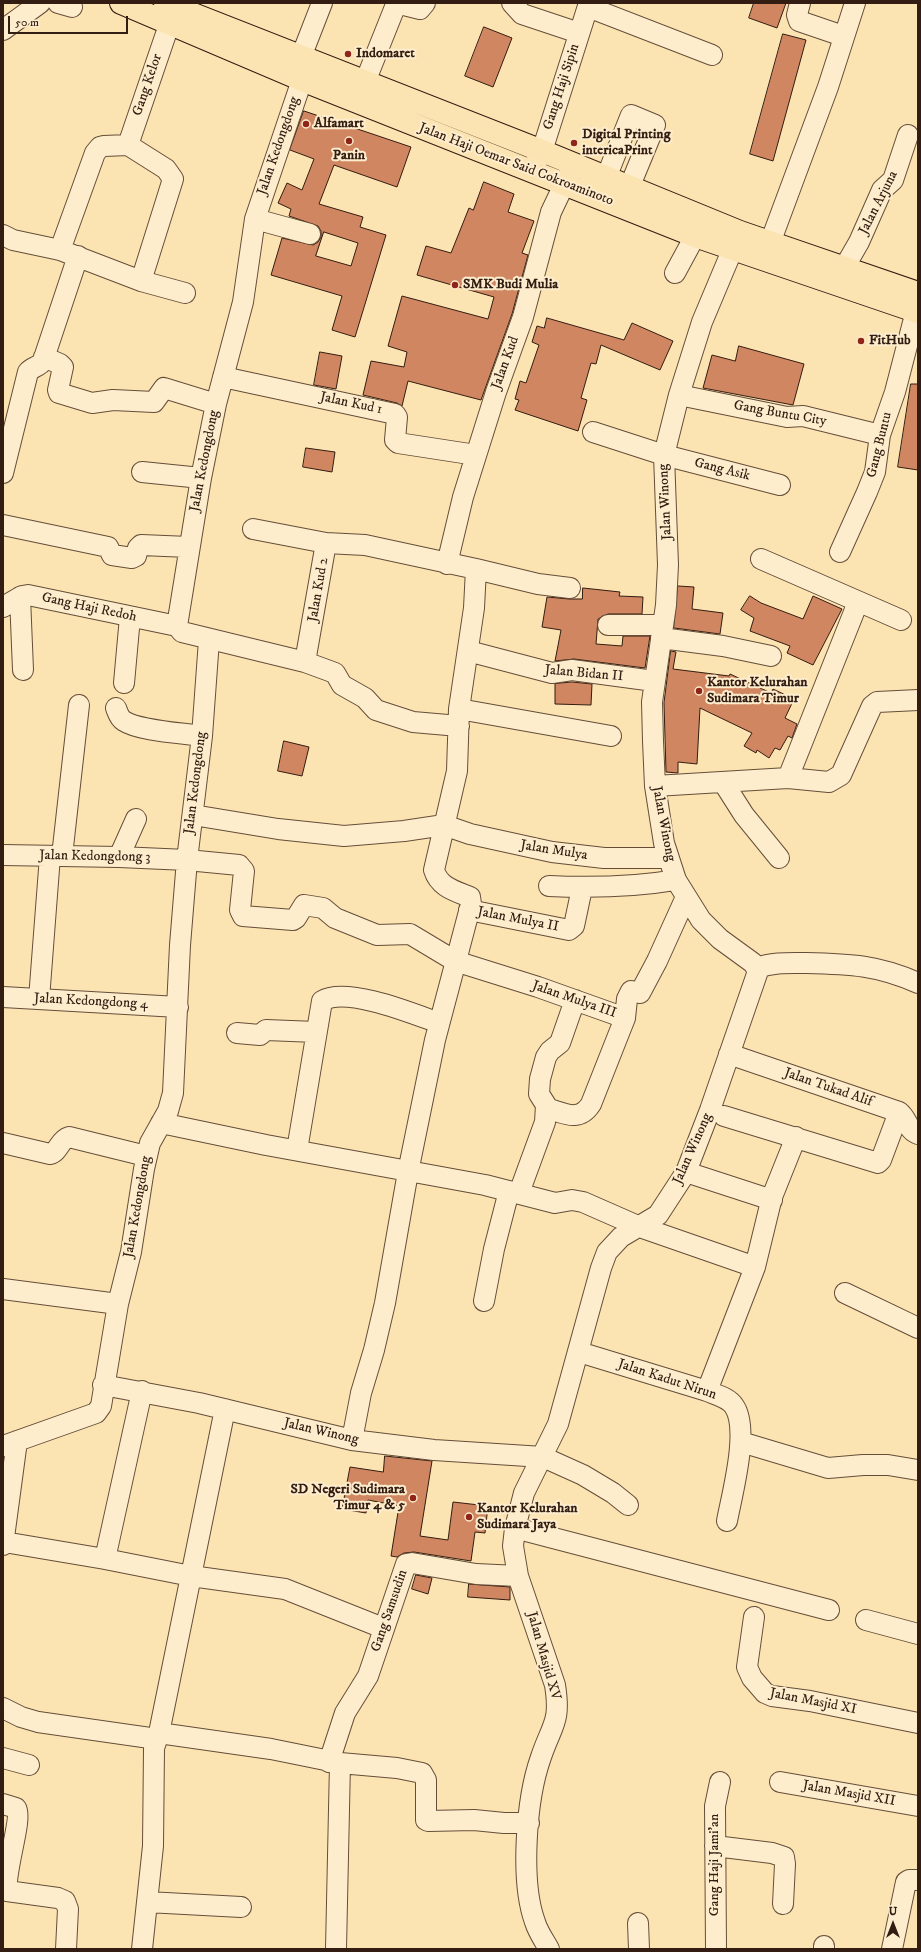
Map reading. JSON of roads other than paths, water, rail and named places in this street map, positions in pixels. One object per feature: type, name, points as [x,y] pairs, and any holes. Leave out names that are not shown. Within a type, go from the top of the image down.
[{"type":"main road","name":"Jalan Haji Oemar Said Cokroaminoto","points":[[121,3],[169,25],[302,80],[532,171],[606,178],[736,241],[917,305]]},
{"type":"main road","name":"Jalan Haji Oemar Said Cokroaminoto","points":[[165,3],[542,151],[569,174],[695,236],[770,243],[844,268],[917,305]]},
{"type":"main road","points":[[443,136],[452,115]]},
{"type":"street","points":[[3,30],[40,3]]},
{"type":"street","points":[[301,57],[322,3]]},
{"type":"street","points":[[365,82],[395,7],[400,4],[420,9],[425,3]]},
{"type":"street","points":[[512,3],[522,14],[579,33]]},
{"type":"street","points":[[800,3],[797,15],[799,21],[843,36]]},
{"type":"street","points":[[770,243],[828,87],[843,36],[855,3]]},
{"type":"street","points":[[588,5],[712,55]]},
{"type":"street","name":"Gang Haji Sipin","points":[[532,171],[542,151],[588,5]]},
{"type":"street","name":"Gang Kelor","points":[[128,145],[169,25]]},
{"type":"street","name":"Jalan Kedongdong","points":[[177,626],[201,478],[216,404],[243,302],[255,218],[302,80]]},
{"type":"street","points":[[606,178],[631,115],[655,125],[629,188]]},
{"type":"street","name":"Jalan Arjuna","points":[[844,268],[859,242],[882,190],[893,180],[908,135]]},
{"type":"street","points":[[3,473],[28,372],[39,365],[44,357],[95,153],[100,147],[128,145],[166,169],[173,179],[141,281]]},
{"type":"street","name":"Jalan Kud","points":[[447,564],[476,455],[496,392],[523,317],[551,212],[569,174]]},
{"type":"street","points":[[255,218],[310,234]]},
{"type":"street","points":[[3,235],[13,240],[69,253],[141,281],[185,293]]},
{"type":"street","points":[[675,272],[695,236]]},
{"type":"street","name":"Jalan Winong","points":[[543,1458],[558,1424],[601,1268],[607,1252],[621,1238],[658,1215],[686,1172],[710,1110],[757,974],[757,968],[753,963],[720,939],[701,920],[676,880],[664,843],[655,786],[652,733],[654,681],[666,605],[668,546],[664,455],[679,395],[702,322],[736,241]]},
{"type":"street","name":"Gang Buntu","points":[[840,552],[875,472],[880,435],[895,392],[917,305]]},
{"type":"street","points":[[44,357],[60,364],[63,367],[58,390],[59,393],[90,403],[113,400],[154,402],[164,388],[216,404]]},
{"type":"street","name":"Jalan Kud 1","points":[[223,377],[395,414],[397,417],[395,440],[398,442],[476,455]]},
{"type":"street","name":"Gang Buntu City","points":[[679,395],[787,417],[803,416],[880,435]]},
{"type":"street","name":"Gang Asik","points":[[593,432],[664,455],[780,485]]},
{"type":"street","points":[[142,472],[201,478]]},
{"type":"street","points":[[3,525],[108,546],[112,555],[132,558],[136,556],[138,548],[141,545],[189,546]]},
{"type":"street","points":[[253,529],[326,543]]},
{"type":"street","name":"Jalan Kud 2","points":[[305,662],[326,543],[364,545],[538,584],[570,588]]},
{"type":"street","points":[[761,559],[901,620]]},
{"type":"street","points":[[352,1440],[360,1393],[374,1350],[384,1303],[408,1172],[439,1023],[472,900],[470,897],[450,889],[440,882],[434,870],[457,771],[459,718],[474,608],[476,569]]},
{"type":"street","name":"Gang Haji Redoh","points":[[20,597],[28,595],[177,626]]},
{"type":"street","points":[[3,607],[20,597],[23,670]]},
{"type":"street","points":[[788,778],[858,602]]},
{"type":"street","points":[[124,683],[130,617]]},
{"type":"street","points":[[608,625],[662,632],[771,656]]},
{"type":"street","points":[[177,626],[182,632],[209,640],[305,662],[335,673],[342,685],[365,698],[376,710],[427,724],[459,718],[611,736]]},
{"type":"street","name":"Jalan Kedongdong","points":[[10,1443],[96,1413],[101,1406],[103,1385],[118,1304],[131,1252],[146,1156],[150,1143],[171,1105],[173,1093],[180,945],[187,860],[202,736],[209,640]]},
{"type":"street","name":"Jalan Bidan II","points":[[468,651],[552,673],[572,670],[654,681]]},
{"type":"street","points":[[655,786],[788,778],[829,782],[836,780],[841,775],[872,706],[877,702],[918,700]]},
{"type":"street","points":[[39,998],[56,856],[79,705]]},
{"type":"street","points":[[116,708],[119,716],[124,721],[139,727],[202,736]]},
{"type":"street","points":[[723,782],[744,815],[779,858]]},
{"type":"street","points":[[193,815],[344,836],[404,832],[444,825]]},
{"type":"street","points":[[119,857],[136,819]]},
{"type":"street","name":"Jalan Mulya","points":[[444,825],[470,834],[552,852],[604,858],[668,858]]},
{"type":"street","name":"Jalan Kedongdong 3","points":[[3,855],[119,857],[187,860],[232,864],[243,868],[244,875],[240,910],[243,916],[293,920],[296,918],[304,905],[320,908],[326,910],[335,918],[377,935],[410,934],[455,961]]},
{"type":"street","points":[[549,886],[582,888],[628,886],[676,880]]},
{"type":"street","name":"Jalan Mulya II","points":[[469,910],[569,930],[574,926],[582,888]]},
{"type":"street","name":"Jalan Mulya III","points":[[455,961],[625,1018],[626,998],[631,991],[640,993],[657,961],[686,897]]},
{"type":"street","points":[[757,968],[771,963],[848,964],[870,966],[918,983]]},
{"type":"street","points":[[297,1150],[322,1001],[340,997],[354,998],[394,1006],[439,1023]]},
{"type":"street","name":"Jalan Kedongdong 4","points":[[3,998],[39,998],[178,1007]]},
{"type":"street","points":[[484,1301],[494,1249],[514,1192],[542,1134],[546,1108],[539,1094],[540,1079],[546,1057],[550,1051],[560,1043],[575,1000]]},
{"type":"street","points":[[546,1108],[574,1116],[580,1116],[586,1112],[591,1104],[625,1018]]},
{"type":"street","points":[[237,1033],[260,1035],[266,1030],[316,1032]]},
{"type":"street","name":"Jalan Tukad Alif","points":[[729,1054],[899,1112]]},
{"type":"street","points":[[724,1116],[878,1163],[881,1160],[899,1112],[904,1116],[909,1129],[918,1134]]},
{"type":"street","points":[[161,1123],[266,1145],[514,1192],[555,1203],[572,1200],[583,1202],[640,1226],[755,1267]]},
{"type":"street","points":[[3,1143],[50,1154],[55,1152],[63,1140],[69,1137],[146,1156]]},
{"type":"street","points":[[707,1391],[755,1267],[772,1200],[796,1137]]},
{"type":"street","points":[[686,1172],[772,1200]]},
{"type":"street","points":[[3,1289],[118,1304]]},
{"type":"street","points":[[845,1293],[918,1328]]},
{"type":"street","name":"Jalan Kadut Nirun","points":[[579,1352],[707,1391],[727,1400],[734,1406],[739,1423],[741,1442],[727,1521]]},
{"type":"street","name":"Jalan Winong","points":[[103,1385],[142,1391],[225,1409],[352,1440],[434,1450],[543,1458],[583,1475],[614,1493],[628,1505]]},
{"type":"street","points":[[106,1559],[142,1391]]},
{"type":"street","points":[[142,1949],[153,1846],[154,1754],[225,1409]]},
{"type":"street","points":[[741,1442],[828,1468],[863,1465],[888,1465],[918,1470]]},
{"type":"street","points":[[3,1545],[10,1443]]},
{"type":"street","name":"Jalan Masjid XV","points":[[543,1458],[524,1493],[522,1530],[513,1546],[518,1576],[555,1685],[558,1702],[557,1719],[541,1757],[534,1783],[529,1823],[527,1867],[530,1902],[535,1923],[549,1949]]},
{"type":"street","points":[[522,1530],[829,1610]]},
{"type":"street","points":[[4,1542],[106,1559],[191,1576],[286,1589],[383,1628]]},
{"type":"street","name":"Gang Samsudin","points":[[336,1949],[334,1762],[345,1713],[368,1676],[404,1567],[407,1564],[476,1574],[518,1576]]},
{"type":"street","name":"Jalan Masjid XI","points":[[754,1617],[747,1667],[752,1678],[765,1693],[772,1696],[810,1701],[918,1723]]},
{"type":"street","points":[[866,1620],[918,1634]]},
{"type":"street","points":[[3,1708],[21,1717],[38,1722],[271,1749],[334,1762],[397,1768],[422,1773],[426,1780],[426,1820],[428,1821],[474,1820],[504,1823],[529,1823]]},
{"type":"street","points":[[3,1758],[29,1765]]},
{"type":"street","name":"Gang Haji Jami'an","points":[[716,1949],[715,1806],[720,1782]]},
{"type":"street","name":"Jalan Masjid XII","points":[[780,1782],[918,1806]]},
{"type":"street","points":[[3,1804],[16,1808],[19,1816],[11,1850],[5,1893],[58,1898],[65,1902],[68,1909],[66,1949]]},
{"type":"street","points":[[715,1846],[772,1852],[784,1857],[783,1904]]},
{"type":"street","points":[[892,1949],[912,1881]]},
{"type":"street","points":[[147,1902],[241,1907]]},
{"type":"street","points":[[638,1923],[639,1949]]},
{"type":"place","name":"Indomaret","points":[[348,54]]},
{"type":"place","name":"Alfamart","points":[[306,124]]},
{"type":"place","name":"Panin","points":[[349,141]]},
{"type":"place","name":"Digital Printing intericaPrint","points":[[574,143]]},
{"type":"place","name":"SMK Budi Mulia","points":[[455,285]]},
{"type":"place","name":"FitHub","points":[[861,341]]},
{"type":"place","name":"Kantor Kelurahan Sudimara Timur","points":[[699,691]]},
{"type":"place","name":"SD Negeri Sudimara Timur 4 & 5","points":[[413,1498]]},
{"type":"place","name":"Kantor Kelurahan Sudimara Jaya","points":[[469,1517]]}]
